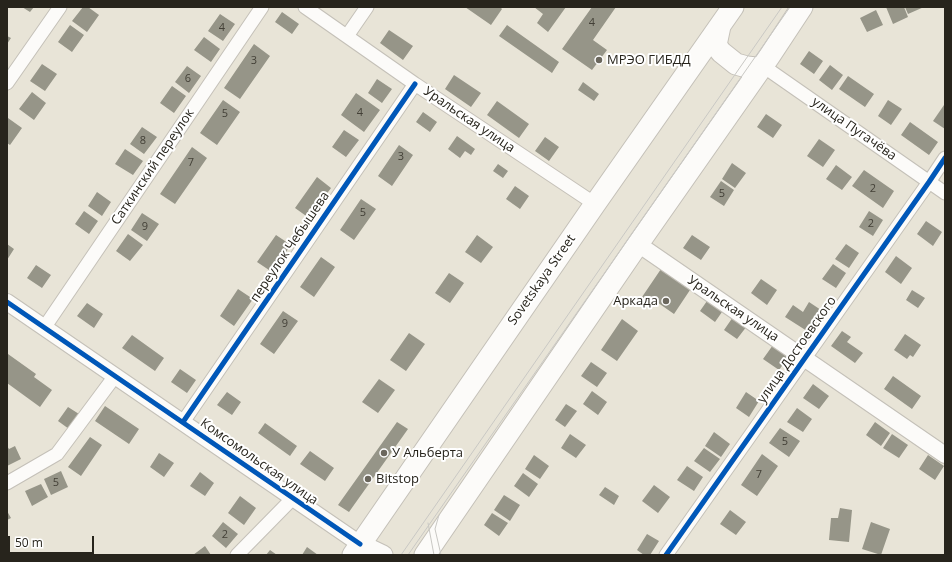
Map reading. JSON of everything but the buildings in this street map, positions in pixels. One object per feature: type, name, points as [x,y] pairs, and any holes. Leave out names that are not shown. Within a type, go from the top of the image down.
[{"type":"main road","name":"Sovetskaya Street","points":[[361,552],[595,204],[732,7]]},
{"type":"main road","points":[[426,555],[638,244],[802,9]]},
{"type":"main road","points":[[720,26],[716,45],[721,52],[736,64],[756,68],[763,66]]},
{"type":"main road","name":"Комсомольская улица","points":[[361,552],[383,555]]},
{"type":"street","points":[[7,83],[60,7]]},
{"type":"street","name":"Саткинский переулок","points":[[44,328],[262,7]]},
{"type":"street","name":"Уральская улица","points":[[305,7],[415,84],[595,204]]},
{"type":"street","points":[[347,36],[367,7]]},
{"type":"street","name":"улица Пугачёва","points":[[763,66],[945,193]]},
{"type":"street","name":"переулок Чебышева","points":[[183,422],[415,84]]},
{"type":"street","name":"улица Достоевского","points":[[666,555],[945,158]]},
{"type":"street","name":"Уральская улица","points":[[638,244],[945,455]]},
{"type":"street","name":"Комсомольская улица","points":[[7,302],[292,498],[361,552]]},
{"type":"street","points":[[7,483],[57,454],[115,376]]},
{"type":"street","points":[[237,555],[292,498]]},
{"type":"tram line","points":[[401,555],[782,7]]},
{"type":"tram line","points":[[408,555],[790,7]]},
{"type":"tram line","points":[[439,515],[435,529],[441,555]]},
{"type":"tram line","points":[[428,523],[434,555]]},
{"type":"cycle path","points":[[183,422],[415,84]]},
{"type":"cycle path","points":[[666,555],[945,158]]},
{"type":"cycle path","points":[[7,302],[360,544]]},
{"type":"place","name":"МРЭО ГИБДД","points":[[599,60]]},
{"type":"place","name":"Аркада","points":[[666,301]]},
{"type":"place","name":"У Альберта","points":[[384,453]]},
{"type":"place","name":"Bitstop","points":[[368,479]]}]
